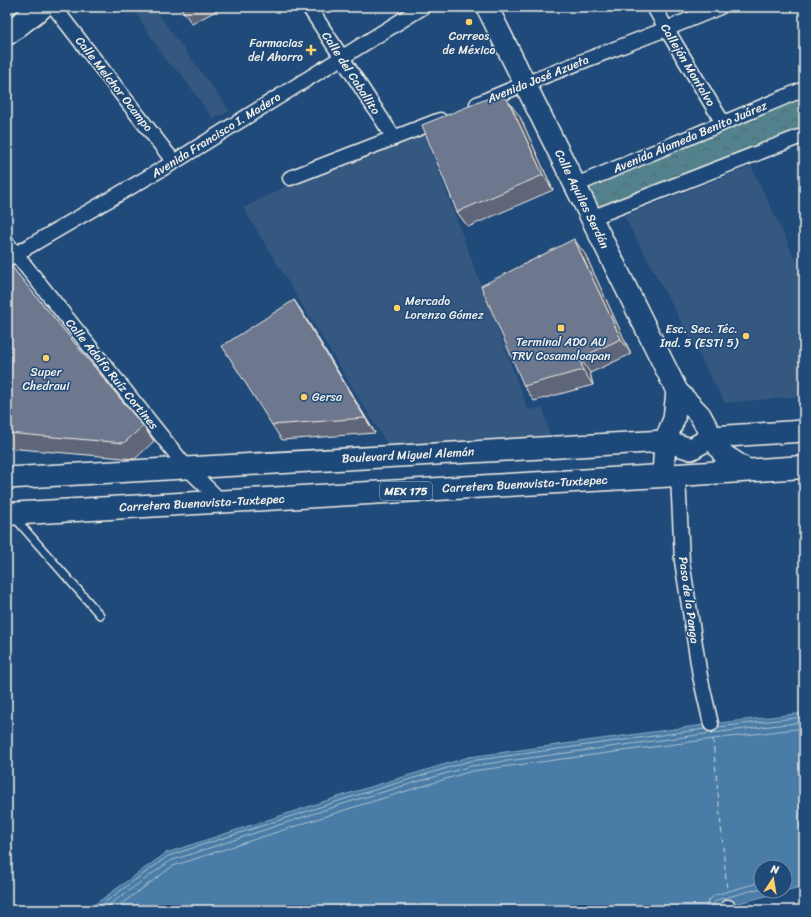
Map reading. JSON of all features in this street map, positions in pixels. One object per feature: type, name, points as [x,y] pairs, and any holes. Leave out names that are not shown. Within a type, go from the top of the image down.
[{"type":"main road","name":"Carretera Buenavista-Tuxtepec","points":[[8,513],[222,502],[804,466]]},
{"type":"street","points":[[7,34],[42,7]]},
{"type":"street","name":"Calle Melchor Ocampo","points":[[54,7],[174,162]]},
{"type":"street","name":"Calle del Caballito","points":[[309,7],[394,138]]},
{"type":"street","name":"Avenida Francisco I. Madero","points":[[10,252],[174,162],[423,7]]},
{"type":"street","name":"Calle Aquiles Serdán","points":[[487,7],[677,391],[700,415],[724,455],[747,470]]},
{"type":"street","name":"Callejón Montalvo","points":[[654,7],[666,30],[723,123]]},
{"type":"street","name":"Avenida José Azueta","points":[[466,108],[525,83],[666,30],[720,7]]},
{"type":"street","name":"Avenida Alameda Benito Juárez","points":[[576,185],[804,89]]},
{"type":"street","points":[[290,178],[452,115]]},
{"type":"street","points":[[591,218],[804,135]]},
{"type":"street","name":"Calle Adolfo Ruíz Cortines","points":[[10,252],[187,468],[222,502]]},
{"type":"street","points":[[671,475],[665,440],[674,420],[677,391]]},
{"type":"street","name":"Boulevard Miguel Alemán","points":[[7,478],[665,440],[691,449],[712,436],[804,431]]},
{"type":"street","name":"Paso de la Panga","points":[[671,475],[682,562],[700,676],[711,724]]},
{"type":"lane","points":[[8,513],[100,615]]},
{"type":"shaded area","points":[[132,7],[153,7],[230,111],[213,119],[181,74],[167,62]]},
{"type":"shaded area","name":"Mercado Lorenzo Gómez","points":[[423,130],[528,410],[543,408],[550,436],[387,444],[243,208],[313,173]]},
{"type":"shaded area","name":"Esc. Sec. Téc. Ind. 5 (ESTI 5)","points":[[751,166],[804,277],[804,396],[725,403],[624,216]]},
{"type":"green space","points":[[804,96],[804,129],[596,210],[585,187]]},
{"type":"water","points":[[804,713],[804,886],[793,889],[793,859],[753,859],[753,899],[754,899],[712,910],[87,910],[166,853],[347,794],[469,757],[711,724]]},
{"type":"building","points":[[494,96],[503,97],[509,102],[543,175],[457,212],[422,125]]},
{"type":"building","name":"Terminal ADO AU TRV Cosamaloapan","points":[[574,239],[621,339],[580,358],[583,370],[524,386],[481,286]]},
{"type":"building","name":"Super Chedraui","points":[[7,261],[143,426],[124,443],[7,433]]},
{"type":"building","name":"Gersa","points":[[294,300],[365,418],[272,425],[222,346]]},
{"type":"ferry route","points":[[712,730],[728,900]]},
{"type":"place","name":"Correos de México","points":[[469,22]]},
{"type":"place","name":"Farmacias del Ahorro","points":[[311,50]]},
{"type":"place","name":"Mercado Lorenzo Gómez","points":[[397,308]]},
{"type":"place","name":"Terminal ADO AU TRV Cosamaloapan","points":[[561,328]]},
{"type":"place","name":"Esc. Sec. Téc. Ind. 5 (ESTI 5)","points":[[746,336]]},
{"type":"place","name":"Super Chedraui","points":[[46,358]]},
{"type":"place","name":"Gersa","points":[[304,397]]}]
